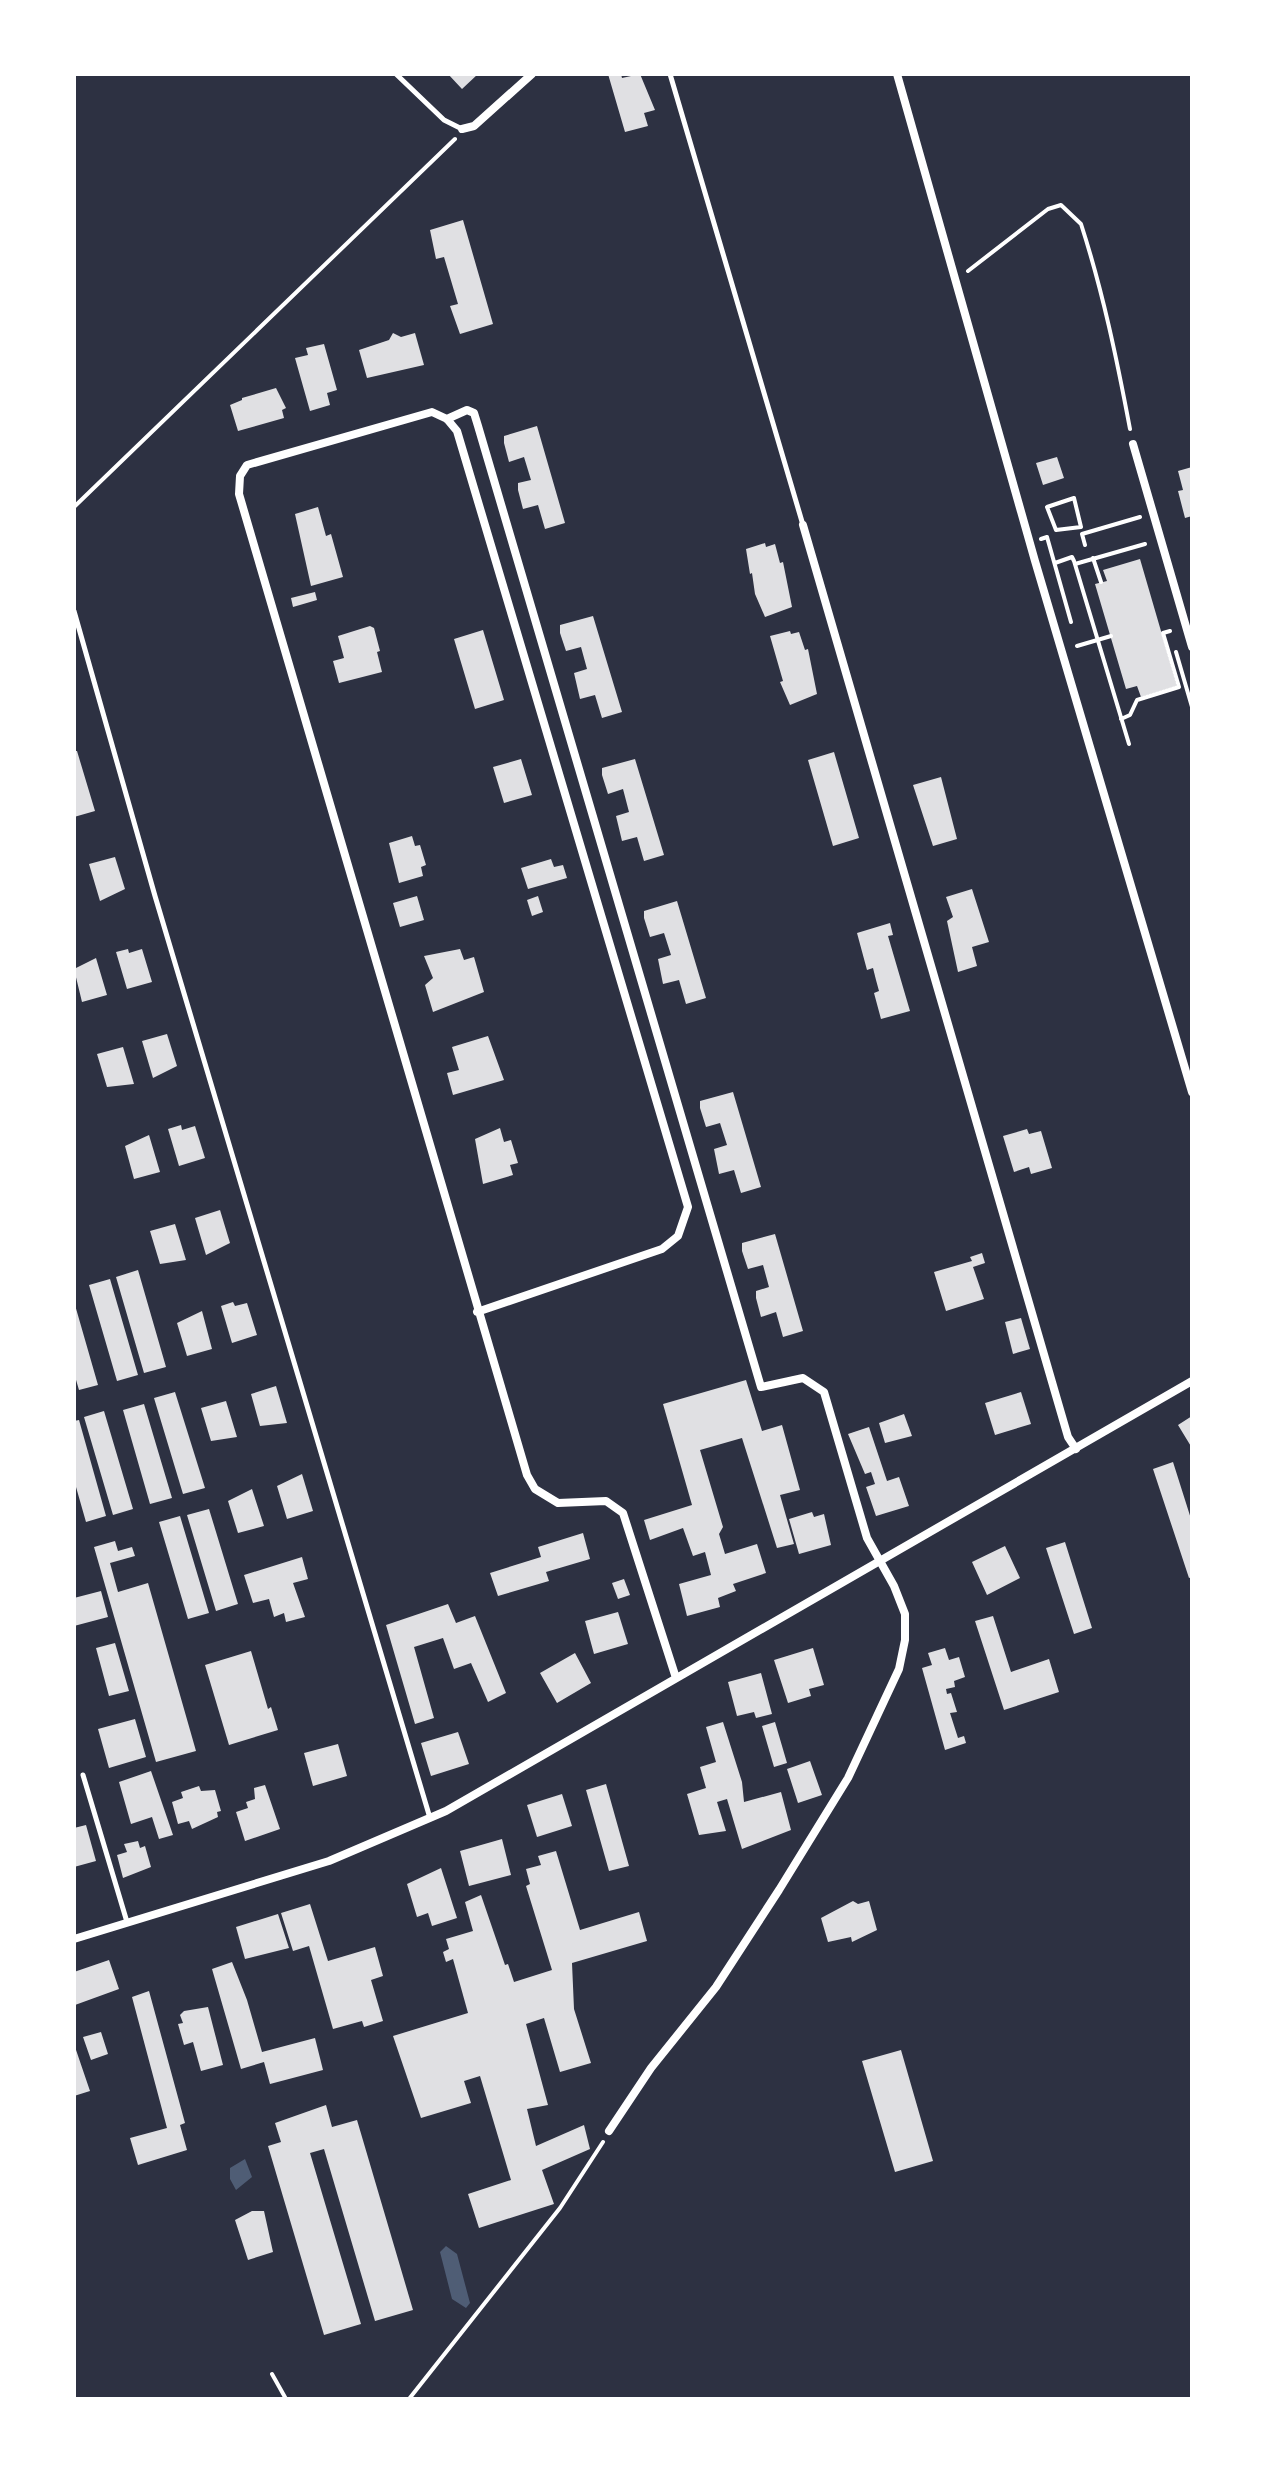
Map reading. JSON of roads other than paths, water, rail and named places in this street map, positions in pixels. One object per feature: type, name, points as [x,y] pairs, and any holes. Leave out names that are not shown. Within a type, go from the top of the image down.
[{"type":"street","points":[[462,129],[474,126],[532,74]]},
{"type":"street","points":[[897,74],[1035,561],[1192,1092]]},
{"type":"street","points":[[447,419],[467,410],[474,413],[761,1387],[803,1378],[824,1392],[867,1538],[898,1594],[906,1627],[899,1669],[848,1778],[740,1951],[697,2013],[651,2068],[609,2131]]},
{"type":"street","points":[[477,1312],[662,1249],[678,1236],[688,1207],[542,708],[457,431],[447,419],[432,412],[247,465],[240,476],[239,494],[477,1312],[527,1475],[548,1500],[571,1505],[606,1501],[618,1507],[627,1519],[676,1678]]},
{"type":"street","points":[[1133,444],[1192,647]]},
{"type":"street","points":[[803,525],[991,1178],[1068,1437],[1076,1449]]},
{"type":"street","points":[[74,1939],[329,1861],[431,1819],[1192,1381]]},
{"type":"lane","points":[[396,74],[444,120],[462,129]]},
{"type":"lane","points":[[670,74],[803,525]]},
{"type":"lane","points":[[74,611],[155,896],[431,1819]]},
{"type":"lane","points":[[83,1775],[127,1923]]},
{"type":"water","points":[[245,2159],[252,2177],[236,2190],[230,2179],[230,2168]]},
{"type":"water","points":[[446,2246],[457,2254],[470,2303],[466,2308],[452,2299],[440,2252]]}]
